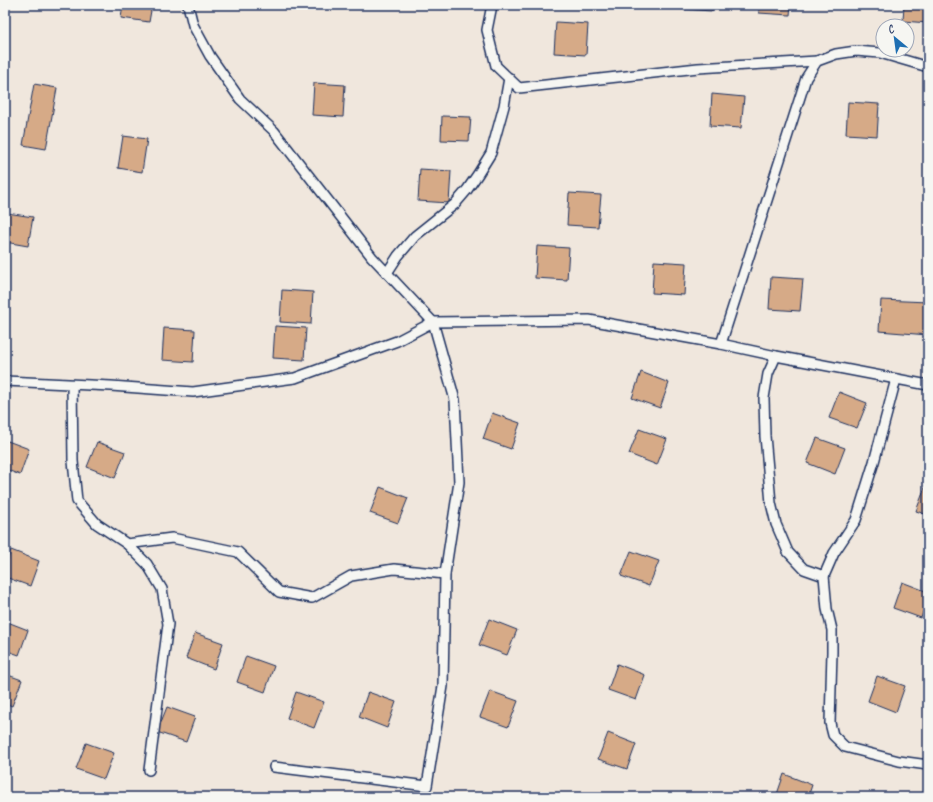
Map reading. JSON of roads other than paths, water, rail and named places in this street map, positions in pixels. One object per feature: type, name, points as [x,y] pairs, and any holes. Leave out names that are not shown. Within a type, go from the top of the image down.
[{"type":"lane","points":[[188,5],[193,25],[210,56],[240,99],[274,131],[372,257],[432,322],[456,400],[459,482],[445,574],[443,686],[427,786],[274,767]]},
{"type":"lane","points":[[492,5],[487,30],[496,66],[519,88],[698,68],[817,61],[836,54],[856,51],[880,53],[928,68]]},
{"type":"lane","points":[[721,344],[806,78],[817,61]]},
{"type":"lane","points":[[387,273],[398,256],[415,236],[454,204],[467,190],[478,174],[491,153],[504,106],[509,78]]},
{"type":"lane","points":[[5,381],[111,386],[193,392],[295,378],[397,341],[432,322],[589,320],[721,344],[928,385]]},
{"type":"lane","points":[[776,356],[768,374],[764,398],[764,436],[771,503],[776,524],[788,552],[804,569],[824,576]]},
{"type":"lane","points":[[896,379],[874,462],[856,520],[834,553],[824,576],[827,609],[832,630],[830,723],[834,735],[845,747],[899,761],[928,765]]},
{"type":"lane","points":[[72,385],[73,461],[77,501],[97,524],[127,544],[147,564],[162,589],[168,624],[150,770]]},
{"type":"lane","points":[[127,544],[172,538],[238,552],[279,592],[312,598],[351,576],[394,569],[445,574]]}]
